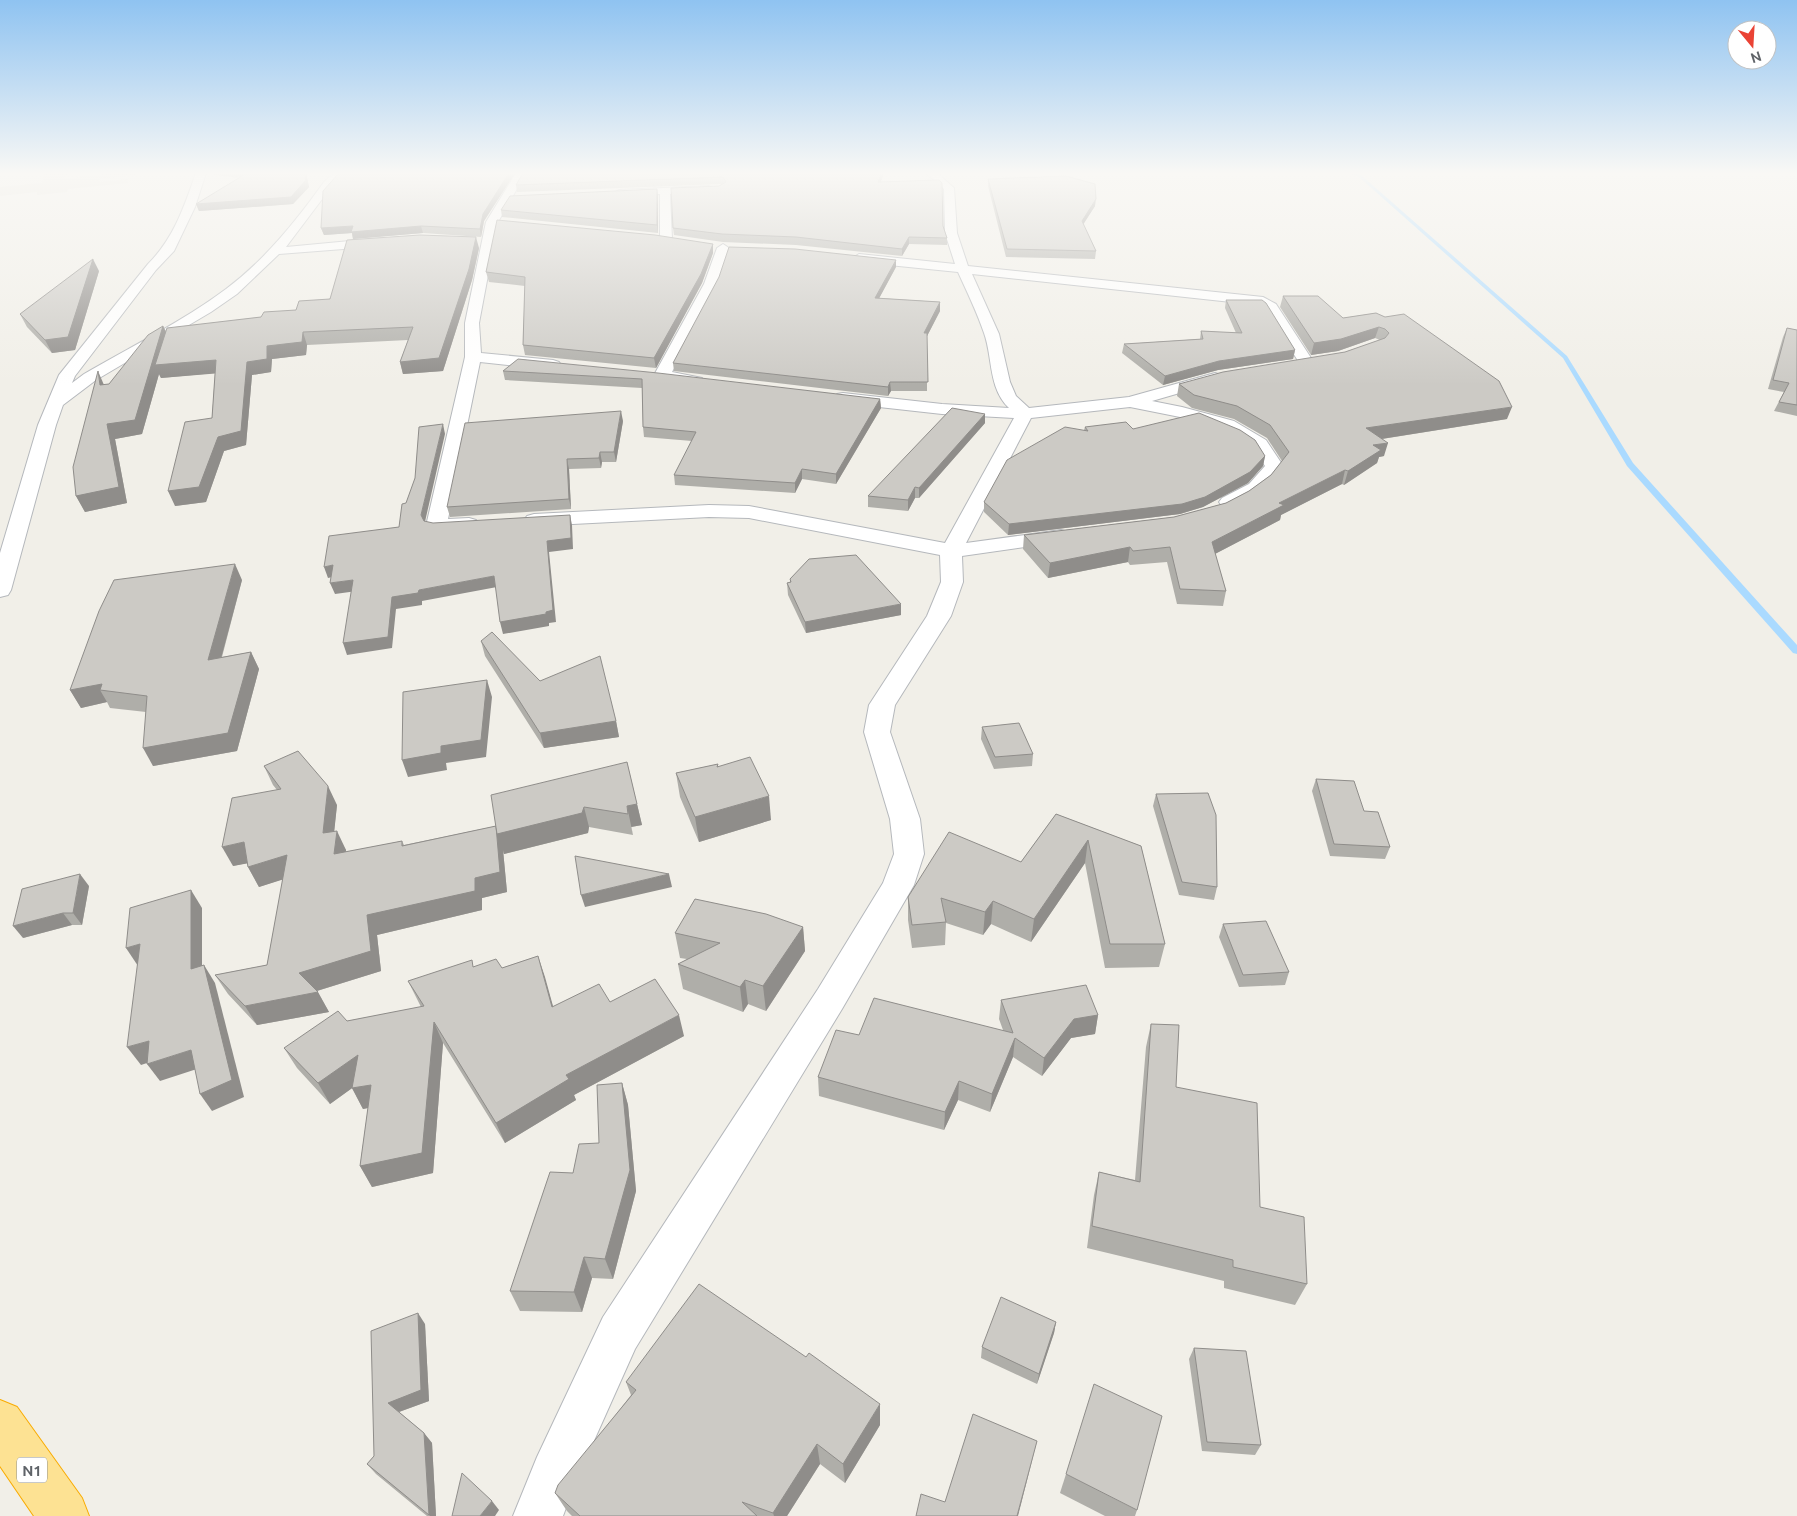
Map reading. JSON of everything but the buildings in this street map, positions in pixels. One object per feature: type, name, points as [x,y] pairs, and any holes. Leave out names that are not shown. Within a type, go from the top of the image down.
[{"type":"highway","name":"N1","points":[[0,1424],[64,1516]]},
{"type":"street","points":[[0,590],[47,425],[67,375],[152,267],[168,251],[172,244]]},
{"type":"street","points":[[56,403],[90,377],[212,305],[232,291],[282,244]]},
{"type":"street","points":[[276,251],[360,244]]},
{"type":"street","points":[[483,523],[436,526],[473,357],[472,323],[484,244]]},
{"type":"street","points":[[955,244],[963,269],[992,334],[1002,382],[1008,398],[1025,414]]},
{"type":"street","points":[[662,375],[711,284],[724,248]]},
{"type":"street","points":[[844,256],[1263,301],[1271,307],[1312,361],[1286,365]]},
{"type":"street","points":[[473,357],[572,367]]},
{"type":"street","points":[[642,373],[708,382]]},
{"type":"street","points":[[825,396],[942,409],[1025,414],[1130,402],[1228,376]]},
{"type":"street","points":[[1130,402],[1182,412],[1228,425],[1260,444],[1275,467],[1256,488],[1210,513]]},
{"type":"street","points":[[538,1516],[554,1474],[619,1333],[830,999],[898,885],[909,854],[905,819],[876,732],[882,705],[939,616],[952,582],[951,551],[1025,414]]},
{"type":"street","points":[[521,520],[709,511],[749,512],[951,551],[1077,534]]},
{"type":"waterway","points":[[1437,244],[1565,357],[1630,464],[1797,651]]}]
